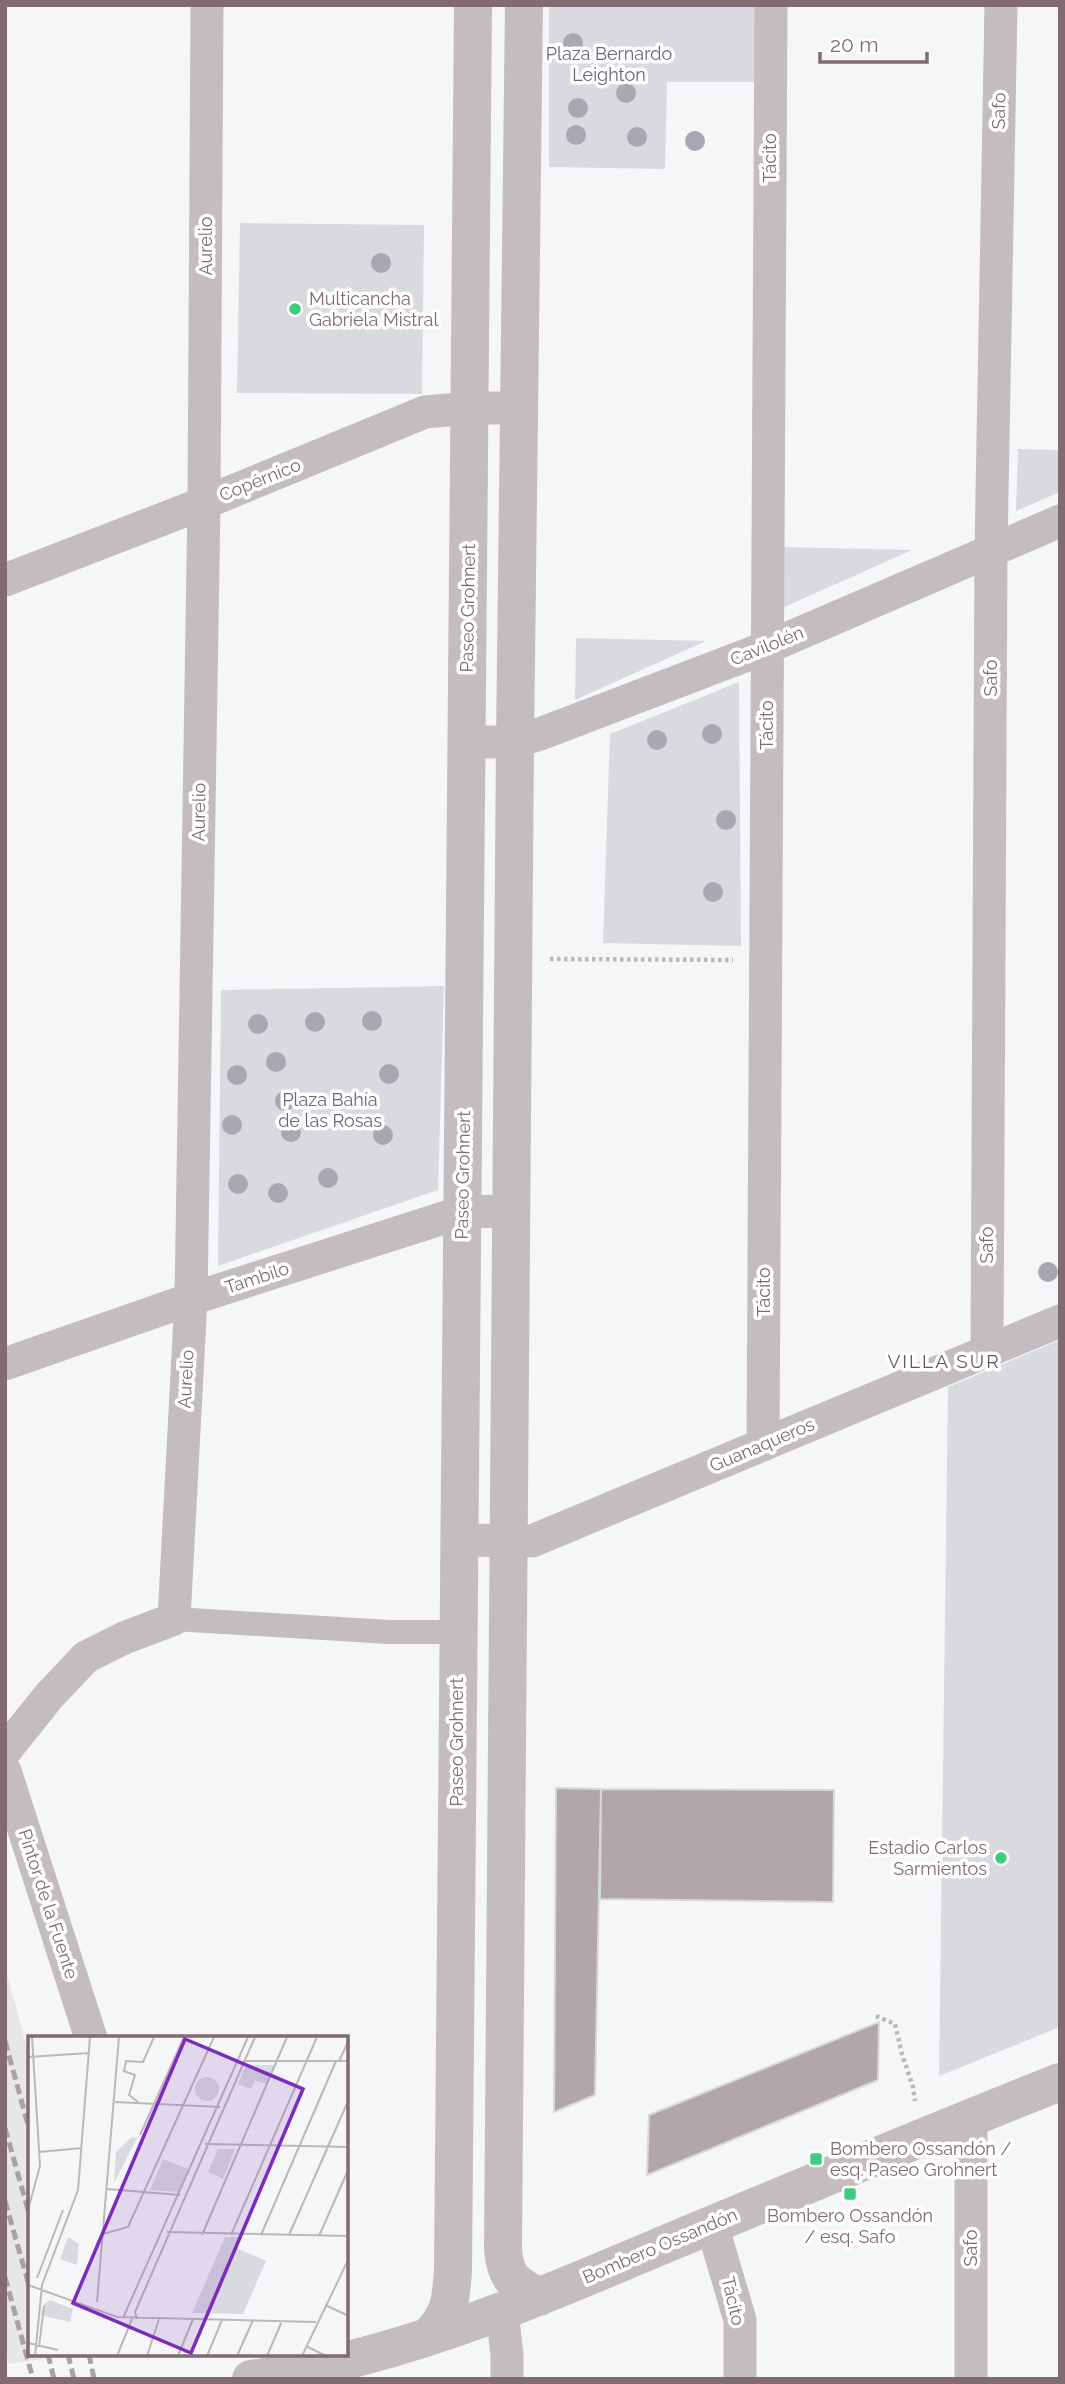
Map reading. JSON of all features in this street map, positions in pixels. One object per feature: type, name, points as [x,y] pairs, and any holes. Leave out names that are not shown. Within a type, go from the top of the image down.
[{"type":"street","name":"Aurelio","points":[[174,1619],[191,1299],[204,503],[208,5]]},
{"type":"street","name":"Paseo Grohnert","points":[[428,2337],[449,2308],[453,2281],[473,5]]},
{"type":"street","points":[[524,5],[515,742],[504,2266],[517,2284],[539,2297]]},
{"type":"street","name":"Tácito","points":[[763,1445],[771,5]]},
{"type":"street","name":"Safo","points":[[987,1351],[991,550],[1001,5]]},
{"type":"street","name":"Copérnico","points":[[5,580],[204,503],[425,412],[470,408],[520,408]]},
{"type":"street","name":"Cavilolén","points":[[467,742],[515,742],[768,647],[1060,521]]},
{"type":"street","name":"Tambilo","points":[[5,1364],[191,1299],[462,1212],[513,1211]]},
{"type":"street","name":"Guanaqueros","points":[[459,1540],[532,1541],[1060,1321]]},
{"type":"street","points":[[5,1751],[49,1696],[86,1657],[174,1619],[389,1632],[458,1632]]},
{"type":"street","name":"Pintor de la Fuente","points":[[5,1771],[90,2036]]},
{"type":"street","points":[[457,1868],[506,1868]]},
{"type":"street","name":"Bombero Ossandón","points":[[251,2379],[341,2362],[428,2337],[502,2311],[1060,2081]]},
{"type":"street","name":"Safo","points":[[971,2117],[971,2379]]},
{"type":"street","name":"Tácito","points":[[712,2225],[740,2320],[740,2379]]},
{"type":"street","points":[[502,2311],[507,2379]]},
{"type":"path","points":[[515,958],[766,960]]},
{"type":"path","points":[[876,2015],[895,2024],[915,2098]]},
{"type":"shaded area","points":[[5,1967],[28,2052],[28,2356],[62,2356],[9,2364],[5,2351]]},
{"type":"green space","name":"Plaza Bernardo Leighton","points":[[549,5],[769,5],[769,82],[667,82],[665,169],[549,167]]},
{"type":"green space","name":"Multicancha Gabriela Mistral","points":[[240,223],[424,225],[422,394],[237,393]]},
{"type":"green space","points":[[1018,449],[1060,450],[1060,492],[1016,511]]},
{"type":"green space","points":[[782,547],[912,550],[780,609]]},
{"type":"green space","points":[[576,638],[706,641],[575,700]]},
{"type":"green space","points":[[739,682],[741,946],[603,943],[610,734]]},
{"type":"green space","name":"Plaza Bahía de las Rosas","points":[[444,986],[438,1190],[218,1266],[221,990]]},
{"type":"green space","name":"Estadio Carlos Sarmientos","points":[[1060,1340],[1060,2027],[939,2076],[948,1387]]},
{"type":"building","points":[[556,1788],[601,1789],[595,2095],[554,2112]]},
{"type":"building","points":[[601,1789],[834,1790],[833,1902],[600,1899]]},
{"type":"building","points":[[879,2022],[878,2080],[647,2175],[649,2115]]},
{"type":"railway","points":[[5,2041],[28,2125]]},
{"type":"railway","points":[[5,2128],[28,2210]]},
{"type":"railway","points":[[5,2201],[28,2282]]},
{"type":"railway","points":[[5,2277],[33,2379]]},
{"type":"railway","points":[[48,2356],[54,2379]]},
{"type":"railway","points":[[68,2356],[74,2379]]},
{"type":"railway","points":[[89,2356],[94,2379]]},
{"type":"place","name":"Multicancha Gabriela Mistral","points":[[295,309]]},
{"type":"place","name":"Estadio Carlos Sarmientos","points":[[1001,1858]]},
{"type":"place","name":"Bombero Ossandón / esq. Paseo Grohnert","points":[[816,2159]]},
{"type":"place","name":"Bombero Ossandón / esq. Safo","points":[[850,2194]]},
{"type":"district","name":"VILLA SUR","points":[[944,1361]]}]
